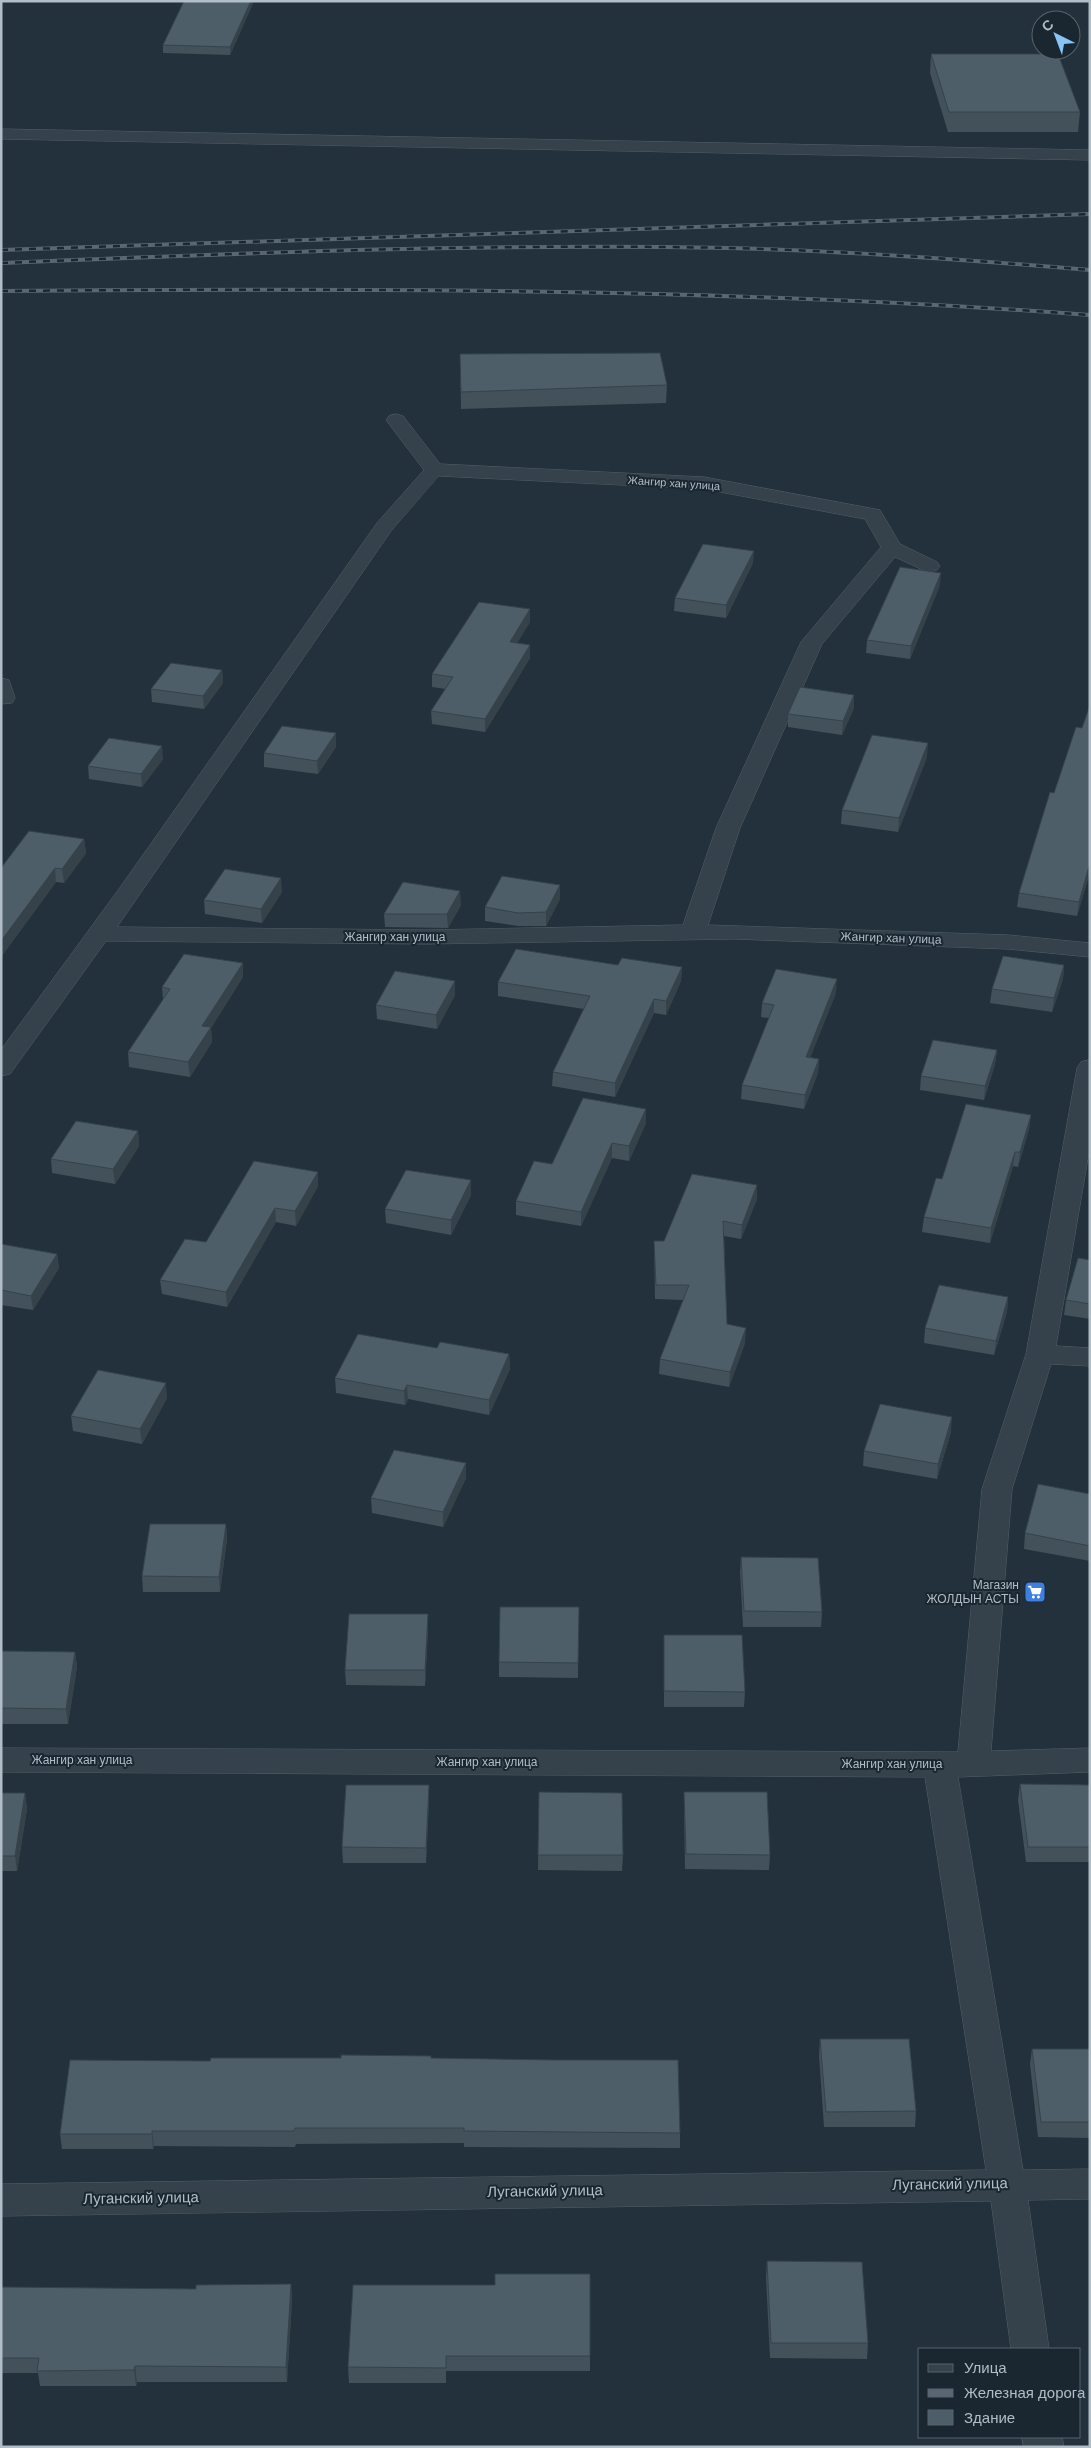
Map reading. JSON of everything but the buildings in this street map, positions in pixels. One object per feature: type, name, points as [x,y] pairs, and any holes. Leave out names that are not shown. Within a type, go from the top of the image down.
[{"type":"street","points":[[1,134],[1090,155]]},
{"type":"street","points":[[1,1068],[98,934],[384,528],[434,470],[396,420]]},
{"type":"street","name":"Жангир хан улица","points":[[434,470],[704,483],[873,514],[892,548]]},
{"type":"street","points":[[692,933],[728,828],[812,642],[892,548],[930,566]]},
{"type":"street","name":"Жангир хан улица","points":[[98,934],[426,937],[734,932],[1008,942],[1090,950]]},
{"type":"street","points":[[1030,2348],[1007,2183],[956,1764],[997,1490],[1040,1354],[1090,1068]]},
{"type":"street","points":[[1040,1354],[1090,1357]]},
{"type":"street","name":"Жангир хан улица","points":[[1,1760],[956,1764],[1090,1760]]},
{"type":"street","name":"Луганский улица","points":[[1,2200],[1007,2183],[1090,2184]]},
{"type":"railway","points":[[1,250],[1090,214]]},
{"type":"railway","points":[[1,263],[365,250],[638,247],[820,251],[1090,270]]},
{"type":"railway","points":[[1,291],[410,290],[546,292],[818,299],[1090,315]]},
{"type":"place","name":"Магазин ЖОЛДЫН АСТЫ","points":[[1035,1592]]}]
